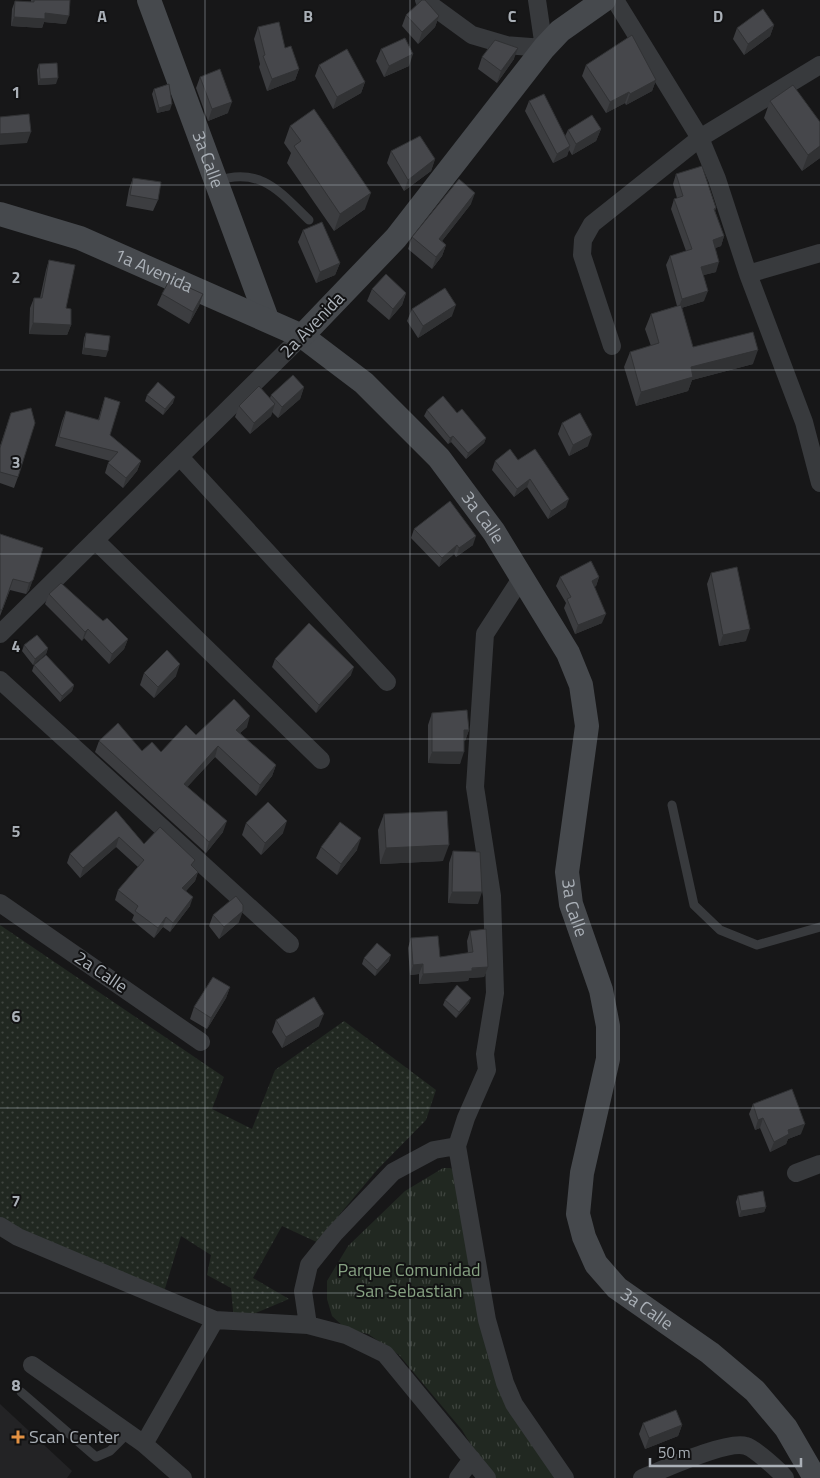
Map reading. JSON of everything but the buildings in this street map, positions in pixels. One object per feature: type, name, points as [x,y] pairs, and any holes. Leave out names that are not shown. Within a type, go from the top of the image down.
[{"type":"street","name":"3a Calle","points":[[149,0],[267,319]]},
{"type":"street","points":[[424,0],[472,34],[506,44],[544,48],[536,0]]},
{"type":"street","name":"2a Avenida","points":[[0,634],[302,336],[396,238],[544,48],[560,31],[604,0]]},
{"type":"street","points":[[615,0],[700,138],[717,179],[748,274],[804,422],[820,483]]},
{"type":"street","points":[[612,346],[582,255],[583,240],[592,224],[700,138],[820,65]]},
{"type":"street","name":"1a Avenida","points":[[0,214],[80,238],[302,336]]},
{"type":"street","points":[[748,274],[820,253]]},
{"type":"street","name":"3a Calle","points":[[302,336],[364,382],[439,458],[494,532],[568,653],[581,685],[587,726],[567,872],[571,904],[601,990],[608,1035],[608,1059],[582,1173],[578,1214],[584,1237],[596,1264],[617,1288],[710,1353],[755,1391],[786,1428],[815,1478]]},
{"type":"street","points":[[180,457],[387,682]]},
{"type":"street","points":[[95,540],[320,760]]},
{"type":"street","points":[[522,577],[485,634],[475,788],[492,896],[495,993],[485,1054],[487,1070],[466,1118],[457,1146],[487,1320],[505,1383],[514,1404],[565,1478]]},
{"type":"street","points":[[0,680],[290,944]]},
{"type":"street","name":"2a Calle","points":[[0,903],[201,1042]]},
{"type":"street","points":[[308,1325],[303,1291],[309,1266],[334,1234],[393,1172],[434,1150],[457,1146]]},
{"type":"street","points":[[796,1173],[820,1164]]},
{"type":"street","points":[[0,1226],[18,1236],[215,1320],[308,1325],[346,1335],[385,1354],[487,1478]]},
{"type":"street","points":[[144,1444],[215,1320]]},
{"type":"street","points":[[32,1365],[144,1444],[183,1478]]},
{"type":"street","points":[[642,1478],[722,1448],[737,1445],[747,1446],[785,1478]]},
{"type":"street","points":[[458,1478],[472,1459]]},
{"type":"lane","points":[[216,181],[232,176],[251,177],[274,186],[309,220]]},
{"type":"lane","points":[[672,804],[694,904],[720,930],[757,945],[820,927]]},
{"type":"lane","points":[[21,1392],[96,1457],[110,1451],[128,1433]]},
{"type":"shaded area","name":"Scan Center","points":[[0,1404],[72,1471],[67,1478],[0,1478]]},
{"type":"green space","points":[[0,925],[224,1077],[212,1109],[252,1129],[275,1070],[344,1021],[436,1090],[426,1120],[377,1170],[340,1214],[323,1245],[282,1226],[253,1278],[289,1299],[234,1322],[231,1288],[207,1275],[211,1255],[181,1236],[160,1305],[0,1222]]},
{"type":"green space","name":"Parque Comunidad San Sebastian","points":[[443,1168],[450,1168],[459,1172],[480,1322],[561,1478],[491,1478],[462,1430],[399,1355],[368,1334],[346,1329],[332,1316],[327,1299],[327,1281],[348,1246],[405,1191]]},
{"type":"place","name":"Scan Center","points":[[18,1437]]}]
